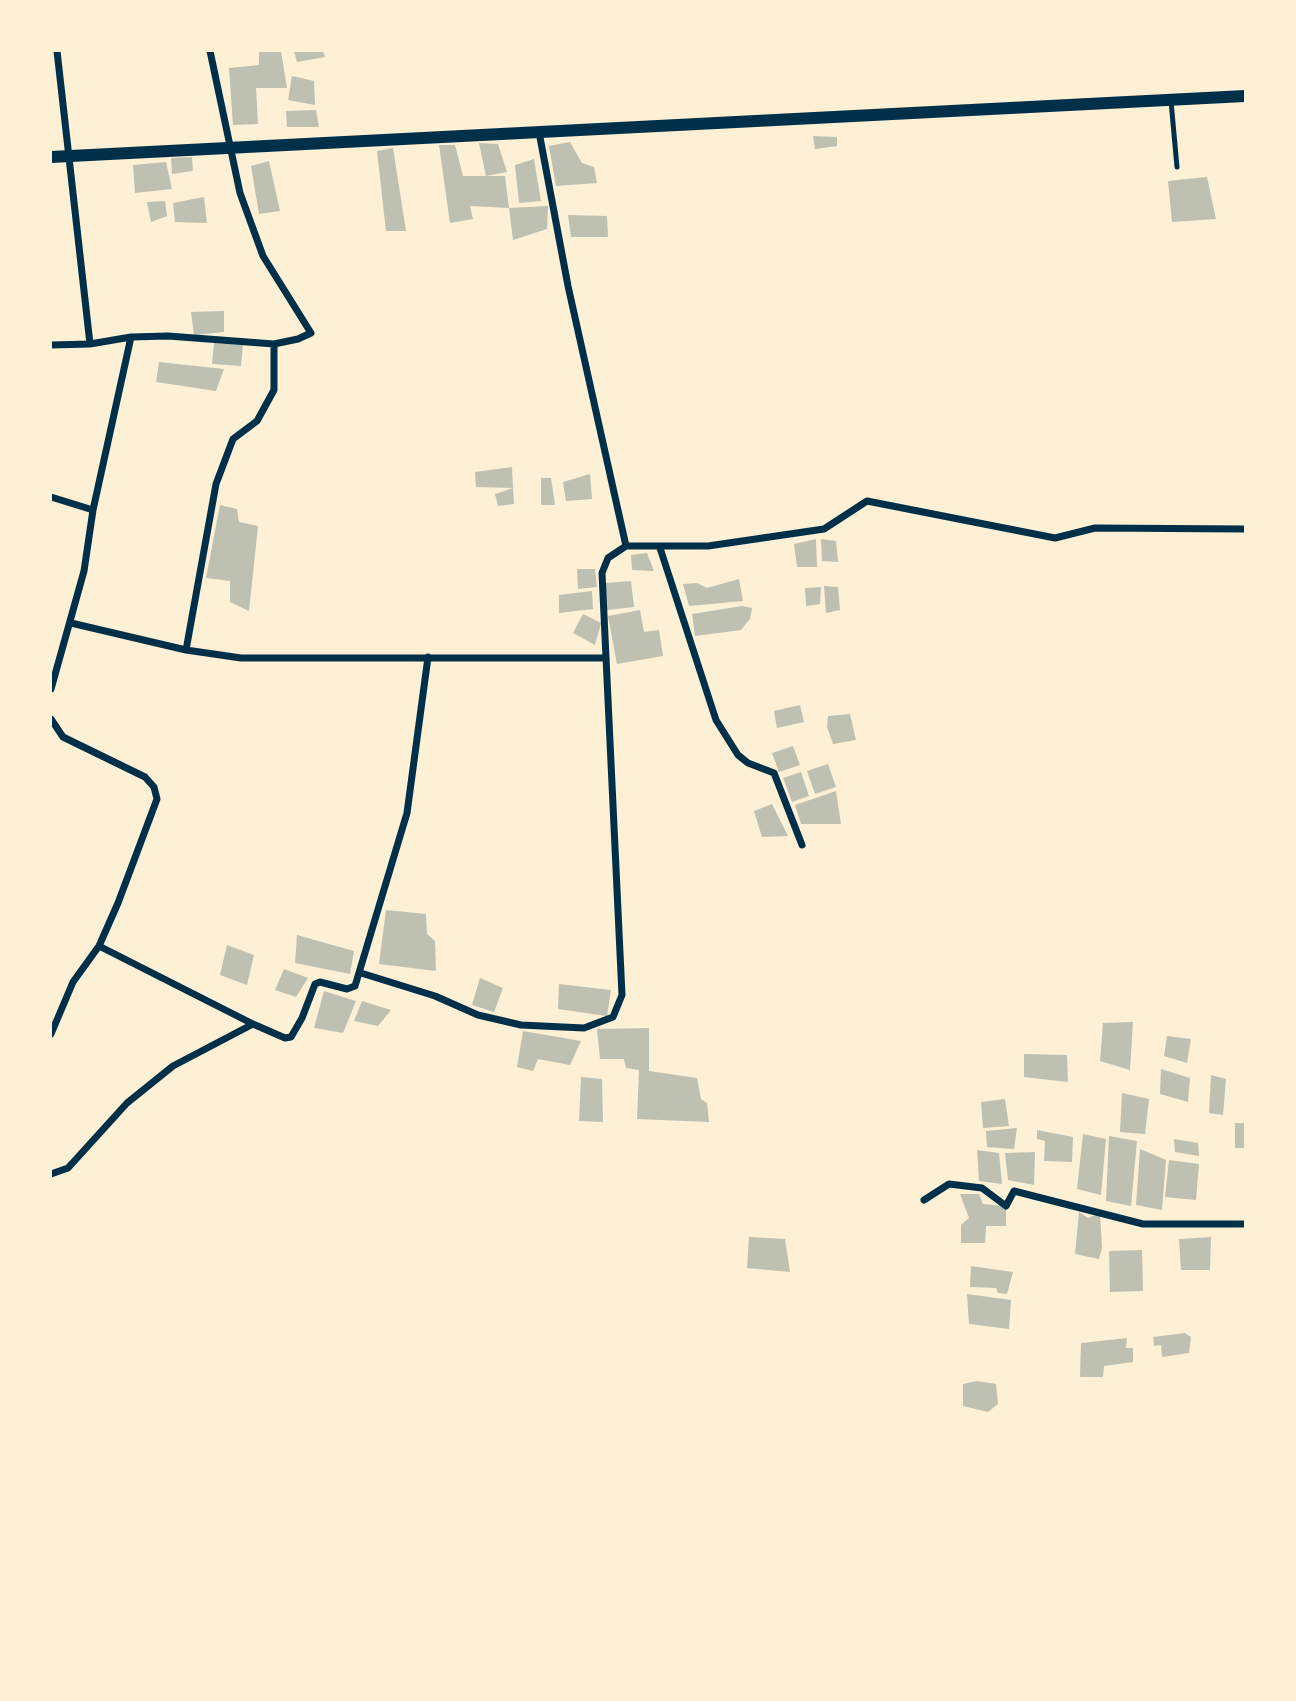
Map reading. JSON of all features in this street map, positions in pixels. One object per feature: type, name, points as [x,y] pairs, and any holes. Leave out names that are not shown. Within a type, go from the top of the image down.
[{"type":"street","points":[[57,51],[90,344]]},
{"type":"street","points":[[51,345],[168,336],[274,344],[298,340],[307,336],[311,330],[262,256],[240,192],[209,51]]},
{"type":"street","points":[[51,157],[1245,96]]},
{"type":"street","points":[[539,131],[568,286],[626,546]]},
{"type":"street","points":[[51,689],[84,570],[93,510],[131,337]]},
{"type":"street","points":[[186,650],[216,484],[233,439],[257,421],[274,390],[274,344]]},
{"type":"street","points":[[51,497],[93,510]]},
{"type":"street","points":[[361,973],[435,996],[478,1016],[521,1026],[584,1028],[613,1017],[622,995],[602,573],[608,558],[626,546],[708,546],[824,529],[867,501],[1055,538],[1095,528],[1245,529]]},
{"type":"street","points":[[660,548],[716,720],[738,755],[748,763],[774,773],[802,845]]},
{"type":"street","points":[[71,623],[186,650],[241,658],[606,658]]},
{"type":"street","points":[[99,946],[285,1038],[291,1037],[315,984],[320,982],[347,989],[355,986],[407,813],[428,657]]},
{"type":"street","points":[[51,719],[63,737],[145,777],[157,794],[151,820],[99,946],[73,982],[51,1034]]},
{"type":"street","points":[[51,1174],[68,1168],[127,1103],[173,1066],[253,1024]]},
{"type":"street","points":[[925,1200],[949,1184],[982,1188],[1006,1206],[1014,1191],[1143,1224],[1245,1224]]},
{"type":"lane","points":[[1171,100],[1177,167]]},
{"type":"building","points":[[259,51],[281,51],[287,88],[256,88],[258,124],[233,125],[229,68],[259,65]]},
{"type":"building","points":[[294,51],[323,51],[325,57],[297,62]]},
{"type":"building","points":[[292,76],[314,81],[315,105],[288,100]]},
{"type":"building","points":[[316,110],[319,127],[287,127],[286,111]]},
{"type":"building","points":[[813,136],[837,137],[837,146],[815,149]]},
{"type":"building","points":[[570,142],[582,163],[594,167],[597,183],[556,186],[549,146]]},
{"type":"building","points":[[479,143],[498,144],[507,172],[486,176]]},
{"type":"building","points":[[439,145],[455,145],[463,176],[505,176],[509,208],[470,206],[473,219],[450,223]]},
{"type":"building","points":[[393,148],[406,231],[386,231],[377,151]]},
{"type":"building","points":[[192,157],[193,171],[172,174],[171,158]]},
{"type":"building","points":[[534,159],[541,201],[519,203],[515,165]]},
{"type":"building","points":[[269,161],[280,211],[259,214],[251,166]]},
{"type":"building","points":[[166,162],[172,189],[135,193],[133,165]]},
{"type":"building","points":[[1207,177],[1216,219],[1172,222],[1168,181]]},
{"type":"building","points":[[204,197],[207,223],[175,222],[173,203]]},
{"type":"building","points":[[165,201],[167,216],[151,222],[147,202]]},
{"type":"building","points":[[548,206],[547,229],[513,240],[509,208]]},
{"type":"building","points":[[568,215],[607,216],[608,237],[571,237]]},
{"type":"building","points":[[224,311],[224,332],[194,335],[191,312]]},
{"type":"building","points":[[214,343],[243,345],[241,366],[212,364]]},
{"type":"building","points":[[159,362],[224,369],[216,391],[156,382]]},
{"type":"building","points":[[512,467],[513,488],[476,487],[475,472]]},
{"type":"building","points":[[590,474],[592,499],[566,501],[563,482]]},
{"type":"building","points":[[541,478],[551,478],[555,505],[541,505]]},
{"type":"building","points":[[513,488],[514,504],[498,506],[495,494]]},
{"type":"building","points":[[220,505],[237,509],[239,522],[258,526],[249,611],[230,602],[230,581],[206,578]]},
{"type":"building","points":[[816,539],[817,567],[797,567],[794,544]]},
{"type":"building","points":[[821,539],[836,541],[838,562],[822,561]]},
{"type":"building","points":[[647,553],[654,571],[632,570],[631,555]]},
{"type":"building","points":[[577,569],[595,569],[597,587],[578,589]]},
{"type":"building","points":[[739,579],[743,601],[689,606],[683,584],[697,583],[707,588]]},
{"type":"building","points":[[631,581],[634,607],[607,610],[604,583]]},
{"type":"building","points":[[824,586],[838,587],[840,610],[826,613]]},
{"type":"building","points":[[821,587],[820,604],[806,606],[805,588]]},
{"type":"building","points":[[592,591],[593,609],[559,613],[559,595]]},
{"type":"building","points":[[742,606],[752,608],[750,619],[741,630],[695,636],[692,614]]},
{"type":"building","points":[[640,610],[644,632],[659,630],[663,656],[617,664],[608,616]]},
{"type":"building","points":[[583,614],[601,623],[595,645],[573,633]]},
{"type":"building","points":[[800,705],[804,722],[777,728],[774,711]]},
{"type":"building","points":[[850,714],[856,740],[833,744],[827,727],[828,716]]},
{"type":"building","points":[[793,746],[800,765],[779,772],[772,753]]},
{"type":"building","points":[[828,764],[836,787],[815,794],[807,771]]},
{"type":"building","points":[[801,772],[809,796],[792,802],[783,778]]},
{"type":"building","points":[[836,791],[841,824],[801,824],[795,805]]},
{"type":"building","points":[[772,804],[788,836],[762,837],[754,811]]},
{"type":"building","points":[[386,910],[426,914],[427,934],[435,941],[436,971],[379,964]]},
{"type":"building","points":[[297,935],[354,951],[350,974],[295,963]]},
{"type":"building","points":[[227,945],[254,955],[247,985],[220,975]]},
{"type":"building","points":[[284,969],[308,978],[296,997],[275,990]]},
{"type":"building","points":[[480,978],[503,988],[494,1012],[472,1005]]},
{"type":"building","points":[[559,984],[611,990],[607,1016],[558,1009]]},
{"type":"building","points":[[324,991],[356,1001],[343,1033],[314,1028]]},
{"type":"building","points":[[362,1001],[391,1010],[378,1026],[354,1021]]},
{"type":"building","points":[[1133,1022],[1130,1070],[1100,1061],[1103,1023]]},
{"type":"building","points":[[649,1028],[649,1071],[697,1078],[701,1099],[707,1103],[709,1122],[637,1119],[639,1070],[626,1068],[624,1059],[600,1059],[597,1029]]},
{"type":"building","points":[[523,1031],[581,1041],[570,1065],[538,1059],[533,1071],[517,1067]]},
{"type":"building","points":[[1167,1036],[1191,1039],[1187,1063],[1164,1056]]},
{"type":"building","points":[[1024,1054],[1067,1055],[1068,1082],[1024,1077]]},
{"type":"building","points":[[1161,1069],[1190,1078],[1188,1102],[1160,1094]]},
{"type":"building","points":[[1211,1075],[1226,1079],[1223,1115],[1209,1113]]},
{"type":"building","points":[[581,1077],[602,1079],[603,1122],[579,1121]]},
{"type":"building","points":[[1122,1093],[1149,1099],[1145,1134],[1120,1132]]},
{"type":"building","points":[[1005,1099],[1009,1126],[983,1128],[981,1102]]},
{"type":"building","points":[[1235,1123],[1245,1123],[1245,1148],[1235,1148]]},
{"type":"building","points":[[1017,1128],[1014,1149],[987,1147],[986,1131]]},
{"type":"building","points":[[1037,1130],[1073,1137],[1072,1162],[1044,1161],[1045,1141],[1037,1139]]},
{"type":"building","points":[[1083,1134],[1106,1139],[1101,1195],[1077,1189]]},
{"type":"building","points":[[1109,1136],[1137,1141],[1131,1206],[1106,1201]]},
{"type":"building","points":[[1174,1139],[1198,1143],[1199,1156],[1175,1152]]},
{"type":"building","points":[[1140,1149],[1166,1160],[1162,1210],[1136,1205]]},
{"type":"building","points":[[977,1150],[999,1153],[1002,1184],[979,1181]]},
{"type":"building","points":[[1035,1152],[1034,1185],[1008,1180],[1005,1153]]},
{"type":"building","points":[[1169,1160],[1199,1164],[1196,1200],[1165,1197]]},
{"type":"building","points":[[960,1194],[979,1194],[983,1204],[1006,1206],[1006,1226],[986,1226],[985,1243],[961,1243],[961,1225],[969,1218]]},
{"type":"building","points":[[1079,1212],[1088,1218],[1100,1213],[1102,1248],[1099,1259],[1075,1254]]},
{"type":"building","points":[[749,1237],[785,1239],[790,1272],[747,1268]]},
{"type":"building","points":[[1211,1237],[1210,1270],[1181,1270],[1179,1239]]},
{"type":"building","points":[[1142,1250],[1143,1291],[1110,1292],[1109,1251]]},
{"type":"building","points":[[971,1266],[1013,1272],[1007,1294],[998,1293],[996,1288],[970,1287]]},
{"type":"building","points":[[967,1294],[1011,1300],[1009,1329],[969,1324]]},
{"type":"building","points":[[1185,1333],[1191,1337],[1189,1353],[1162,1357],[1161,1345],[1154,1346],[1153,1337]]},
{"type":"building","points":[[1127,1338],[1126,1348],[1133,1348],[1133,1362],[1104,1366],[1103,1377],[1080,1377],[1081,1343]]},
{"type":"building","points":[[977,1381],[996,1384],[998,1404],[988,1412],[963,1406],[963,1384]]}]
